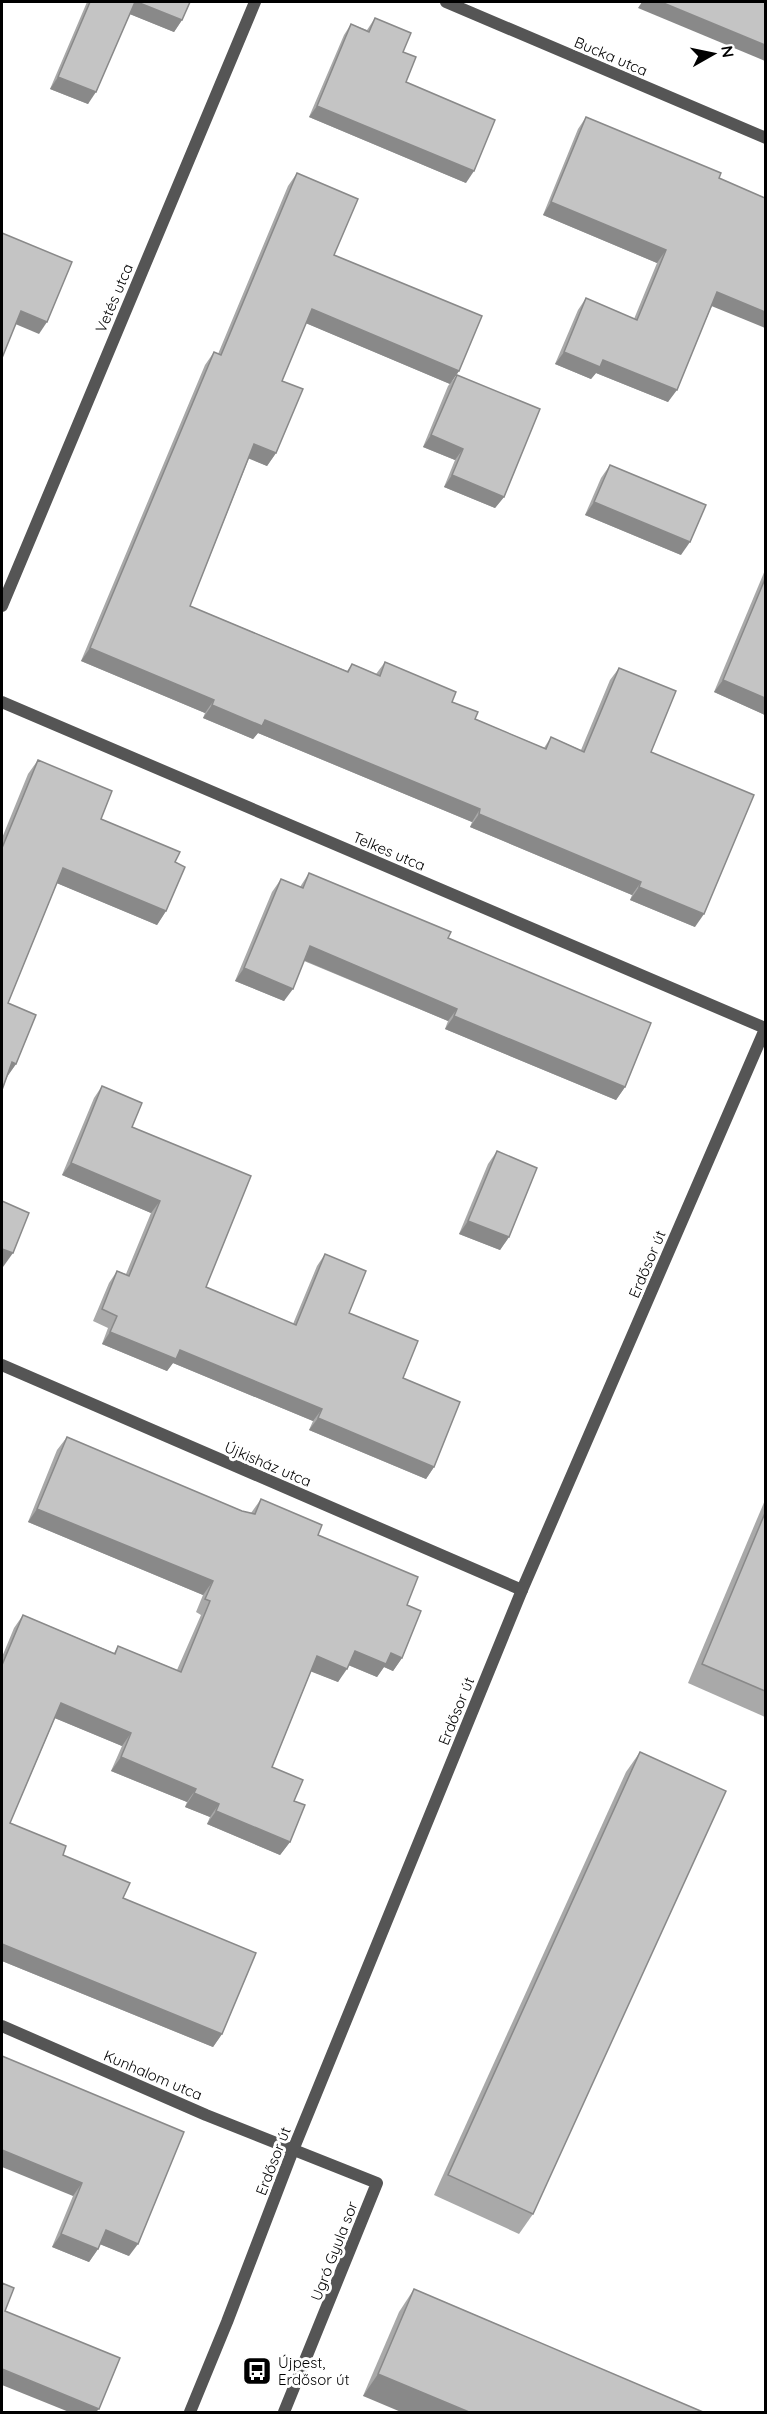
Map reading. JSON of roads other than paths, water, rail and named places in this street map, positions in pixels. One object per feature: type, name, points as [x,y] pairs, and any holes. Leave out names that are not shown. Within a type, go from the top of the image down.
[{"type":"street","name":"Vetés utca","points":[[2,606],[255,2]]},
{"type":"street","name":"Bucka utca","points":[[446,2],[765,138]]},
{"type":"street","name":"Telkes utca","points":[[2,702],[765,1028]]},
{"type":"street","name":"Erdősor út","points":[[190,2412],[293,2150],[522,1590],[765,1028]]},
{"type":"street","name":"Újkisház utca","points":[[2,1365],[522,1590]]},
{"type":"street","name":"Kunhalom utca","points":[[2,2026],[293,2150]]},
{"type":"street","name":"Ugró Gyula sor","points":[[284,2412],[377,2183],[293,2150]]},
{"type":"place","name":"Újpest, Erdősor út","points":[[257,2371]]}]
